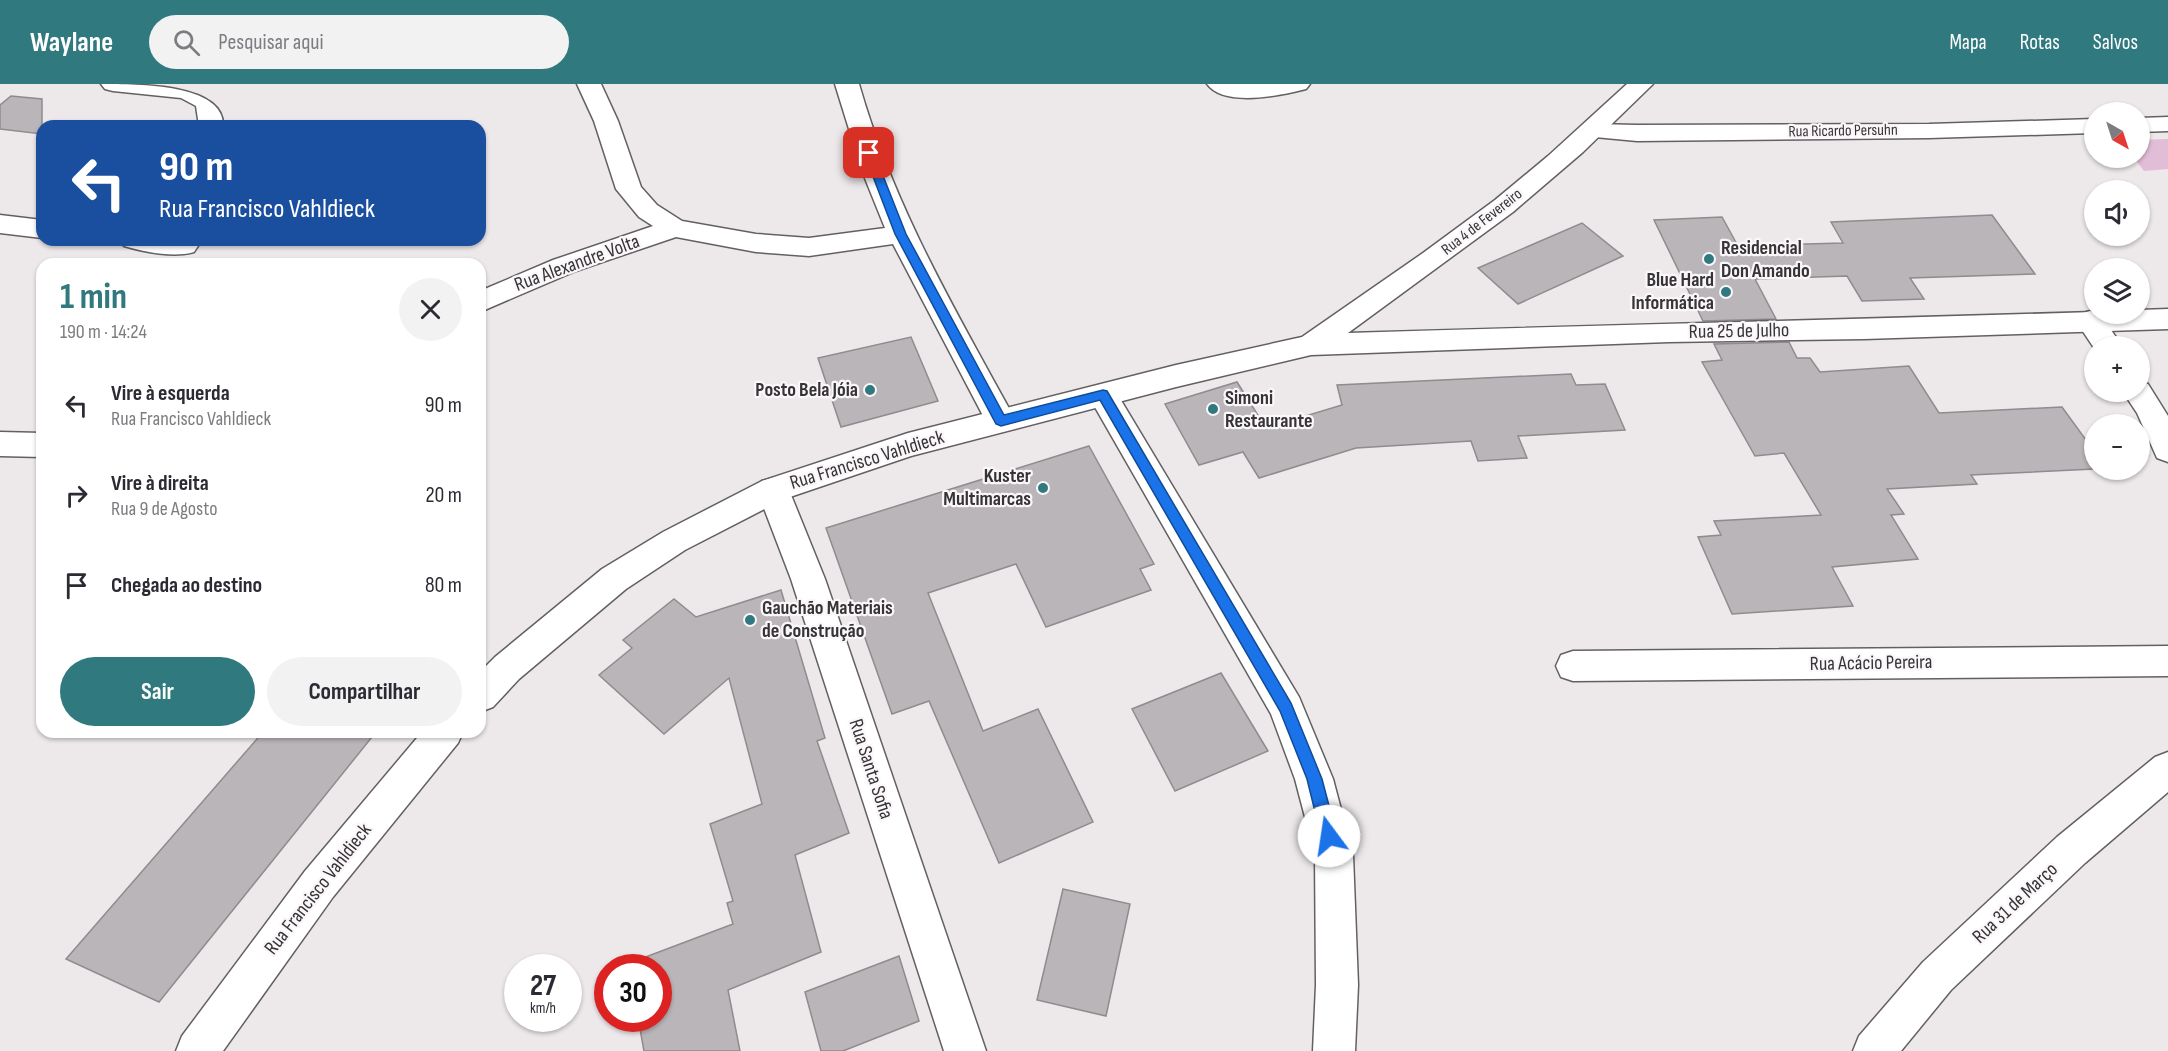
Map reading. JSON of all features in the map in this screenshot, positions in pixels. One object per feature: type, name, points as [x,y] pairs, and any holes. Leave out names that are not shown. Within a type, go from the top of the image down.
[{"type":"street","points":[[113,84],[178,91],[202,98],[209,108],[211,120]]},
{"type":"street","points":[[589,84],[606,121],[630,189],[648,212],[675,228],[756,243],[809,247],[900,234]]},
{"type":"street","points":[[847,84],[854,112],[900,234],[1001,421]]},
{"type":"street","points":[[1219,84],[1227,88],[1251,91],[1298,84]]},
{"type":"street","name":"Rua 4 de Fevereiro","points":[[1311,345],[1506,205],[1593,131],[1641,84]]},
{"type":"street","points":[[2150,124],[2168,124]]},
{"type":"street","name":"Rua Ricardo Persuhn","points":[[1593,131],[1646,133],[1929,131],[2084,126]]},
{"type":"street","points":[[0,224],[36,228]]},
{"type":"street","name":"Rua Alexandre Volta","points":[[486,299],[563,266],[675,228]]},
{"type":"street","points":[[166,246],[188,250]]},
{"type":"street","name":"Rua 25 de Julho","points":[[2150,319],[2168,319]]},
{"type":"street","name":"Rua 25 de Julho","points":[[1311,345],[2084,321]]},
{"type":"street","name":"Rua Francisco Vahldieck","points":[[486,690],[507,668],[614,579],[674,541],[772,489],[908,446],[1001,421],[1103,394],[1311,345]]},
{"type":"street","points":[[1103,394],[1286,708],[1314,779],[1334,855],[1336,985],[1334,1051]]},
{"type":"street","points":[[2145,402],[2168,450]]},
{"type":"street","points":[[0,444],[36,445]]},
{"type":"street","name":"Rua Santa Sofia","points":[[772,489],[808,579],[964,1051]]},
{"type":"street","name":"Rua Acácio Pereira","points":[[1573,666],[2168,660]]},
{"type":"street","name":"Rua Francisco Vahldieck","points":[[197,1051],[319,884],[440,738]]},
{"type":"street","name":"Rua 31 de Março","points":[[1874,1051],[1937,976],[2071,850],[2168,769]]},
{"type":"shaded area","points":[[2168,139],[2168,169],[2144,171],[2142,168],[2150,168],[2150,140]]},
{"type":"building","points":[[11,96],[42,99],[42,120],[36,120],[36,133],[0,129],[0,105]]},
{"type":"building","points":[[1992,215],[2035,274],[1910,278],[1924,299],[1862,301],[1847,276],[1755,279],[1776,319],[1703,321],[1654,220],[1722,217],[1738,246],[1843,243],[1831,222]]},
{"type":"building","points":[[1582,223],[1623,256],[1518,304],[1478,268]]},
{"type":"building","points":[[911,337],[938,401],[841,427],[818,358]]},
{"type":"building","points":[[1789,342],[1797,358],[1810,358],[1820,372],[1909,366],[1939,413],[2062,407],[2084,437],[2084,469],[1971,475],[1977,484],[1887,489],[1904,514],[1891,515],[1918,559],[1832,567],[1853,606],[1732,614],[1698,537],[1721,535],[1714,521],[1821,515],[1784,453],[1755,456],[1702,362],[1722,360],[1714,344]]},
{"type":"building","points":[[1571,374],[1576,385],[1605,384],[1625,430],[1518,436],[1527,458],[1478,461],[1471,441],[1356,448],[1259,478],[1243,452],[1199,465],[1165,404],[1237,382],[1266,428],[1342,405],[1337,385]]},
{"type":"building","points":[[1089,446],[1154,564],[1140,569],[1151,590],[1046,627],[1016,564],[928,593],[983,731],[1038,709],[1093,822],[999,863],[929,701],[892,714],[826,528]]},
{"type":"building","points":[[781,590],[825,738],[817,741],[849,833],[795,855],[821,952],[728,990],[740,1051],[644,1051],[641,1032],[672,1032],[672,954],[654,954],[733,924],[727,903],[733,901],[710,824],[762,804],[729,678],[664,734],[599,675],[632,648],[623,640],[674,599],[696,617]]},
{"type":"building","points":[[1221,673],[1268,751],[1175,791],[1132,709]]},
{"type":"building","points":[[258,738],[371,738],[159,1002],[66,959]]},
{"type":"building","points":[[1063,889],[1130,904],[1106,1016],[1037,1000]]},
{"type":"building","points":[[899,956],[919,1021],[843,1051],[821,1051],[805,992]]},
{"type":"place","name":"Residencial Don Amando","points":[[1709,259]]},
{"type":"place","name":"Blue Hard Informática","points":[[1726,292]]},
{"type":"place","name":"Posto Bela Jóia","points":[[870,390]]},
{"type":"place","name":"Simoni Restaurante","points":[[1213,409]]},
{"type":"place","name":"Kuster Multimarcas","points":[[1043,488]]},
{"type":"place","name":"Gauchão Materiais de Construção","points":[[750,620]]},
{"type":"route","points":[[869,153],[900,234],[1001,421],[1103,394],[1286,708],[1314,779],[1329,836]]}]
